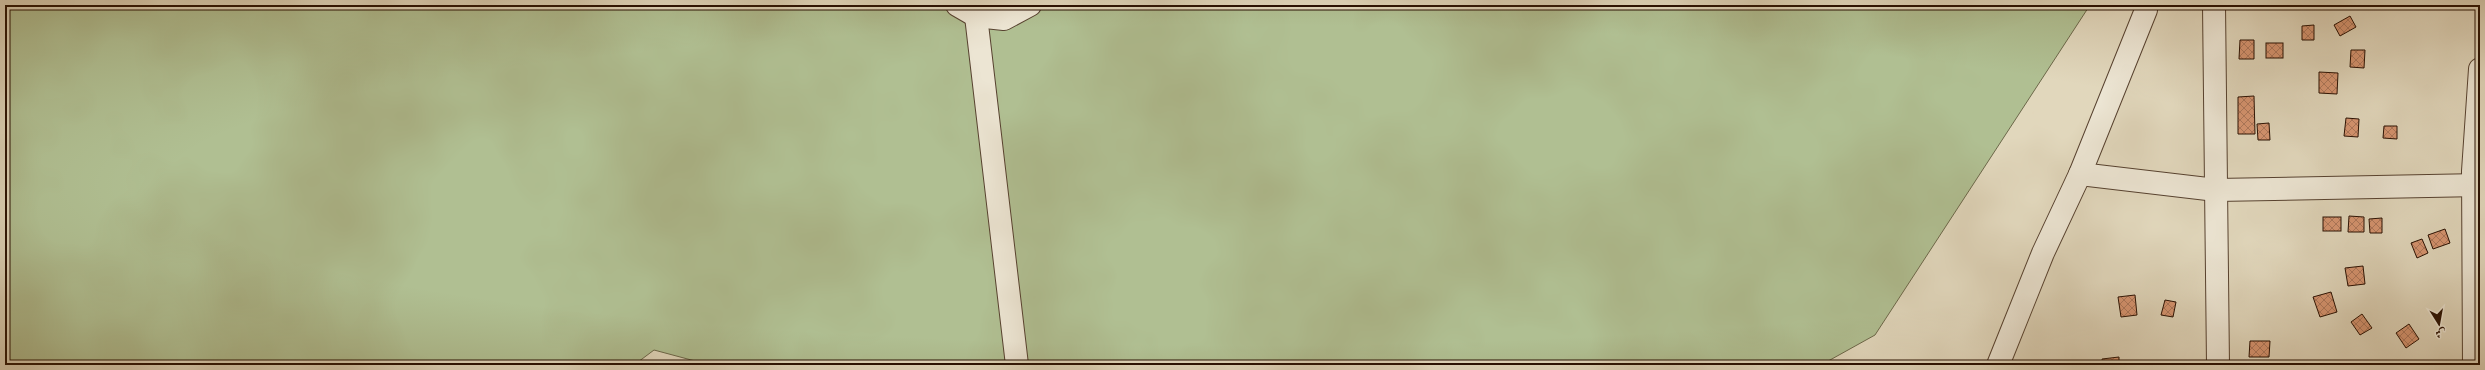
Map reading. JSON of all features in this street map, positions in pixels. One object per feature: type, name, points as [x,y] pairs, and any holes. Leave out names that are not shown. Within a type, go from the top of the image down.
[{"type":"street","points":[[957,5],[976,16],[1004,19],[1030,5]]},
{"type":"street","points":[[1998,365],[2043,253],[2080,174],[2146,10],[2146,5]]},
{"type":"street","points":[[2214,5],[2218,365]]},
{"type":"street","points":[[976,16],[1017,365]]},
{"type":"street","points":[[2474,365],[2476,185],[2480,69]]},
{"type":"street","points":[[2080,174],[2216,190],[2476,185]]},
{"type":"green space","points":[[5,5],[2090,5],[1875,335],[1821,365],[710,365],[654,350],[634,365],[5,365]]},
{"type":"building","points":[[2350,16],[2356,27],[2340,36],[2334,25]]},
{"type":"building","points":[[2314,25],[2314,40],[2302,40],[2302,26]]},
{"type":"building","points":[[2240,40],[2254,40],[2254,59],[2239,59]]},
{"type":"building","points":[[2266,43],[2283,43],[2283,58],[2266,58]]},
{"type":"building","points":[[2351,50],[2365,50],[2364,68],[2350,67]]},
{"type":"building","points":[[2319,72],[2338,73],[2337,94],[2319,93]]},
{"type":"building","points":[[2254,96],[2255,134],[2238,134],[2238,97]]},
{"type":"building","points":[[2346,118],[2359,119],[2358,137],[2344,136]]},
{"type":"building","points":[[2269,123],[2270,140],[2258,140],[2257,124]]},
{"type":"building","points":[[2384,126],[2397,126],[2397,139],[2383,138]]},
{"type":"building","points":[[2349,216],[2364,217],[2364,232],[2348,232]]},
{"type":"building","points":[[2323,217],[2341,217],[2341,231],[2323,231]]},
{"type":"building","points":[[2382,218],[2382,233],[2370,233],[2369,219]]},
{"type":"building","points":[[2445,229],[2450,243],[2433,249],[2428,235]]},
{"type":"building","points":[[2422,239],[2428,253],[2417,258],[2411,243]]},
{"type":"building","points":[[2363,266],[2365,284],[2348,286],[2345,268]]},
{"type":"building","points":[[2331,292],[2337,312],[2320,317],[2313,297]]},
{"type":"building","points":[[2135,295],[2137,315],[2121,317],[2118,297]]},
{"type":"building","points":[[2165,300],[2176,302],[2173,317],[2161,315]]},
{"type":"building","points":[[2362,314],[2372,328],[2360,335],[2351,322]]},
{"type":"building","points":[[2409,324],[2419,339],[2406,348],[2396,333]]},
{"type":"building","points":[[2250,341],[2270,341],[2269,357],[2249,357]]},
{"type":"building","points":[[2119,357],[2119,365],[2103,365],[2102,359]]}]
